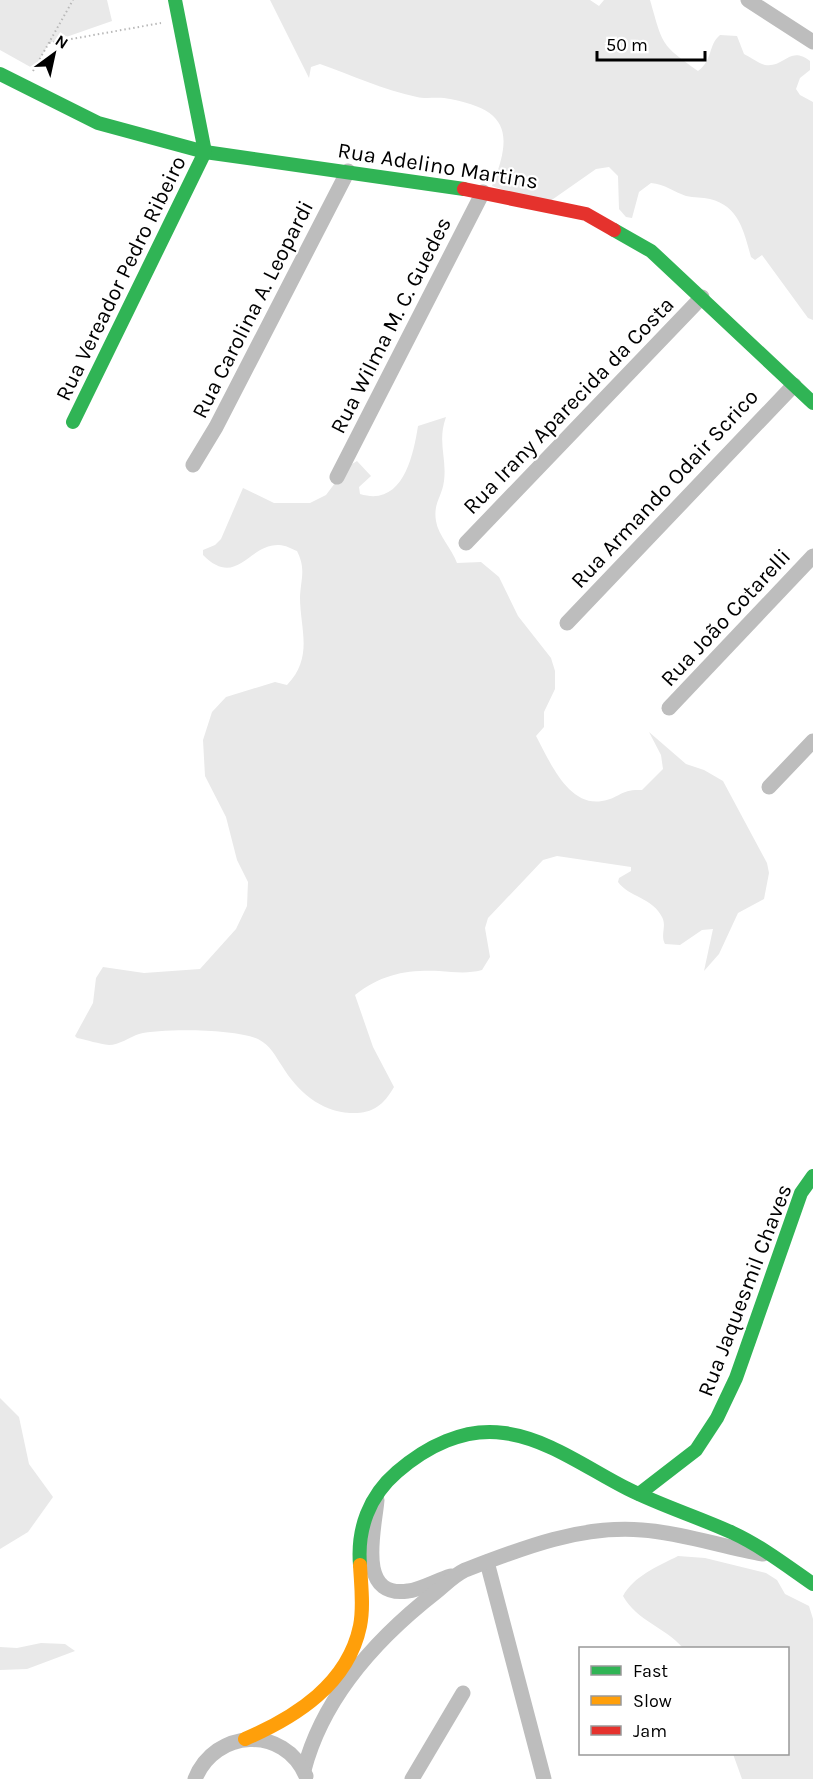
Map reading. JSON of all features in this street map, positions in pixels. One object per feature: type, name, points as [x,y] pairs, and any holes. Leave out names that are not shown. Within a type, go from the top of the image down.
[{"type":"street","points":[[175,0],[205,152]]},
{"type":"street","points":[[748,0],[813,42]]},
{"type":"street","name":"Rua Adelino Martins","points":[[0,74],[114,128],[205,152],[483,192],[586,214],[651,251],[813,403]]},
{"type":"street","name":"Rua Vereador Pedro Ribeiro","points":[[73,422],[205,152]]},
{"type":"street","name":"Rua Carolina A. Leopardi","points":[[193,465],[216,427],[348,171]]},
{"type":"street","name":"Rua Wilma M. C. Guedes","points":[[337,477],[483,192]]},
{"type":"street","name":"Rua Irany Aparecida da Costa","points":[[466,543],[702,297]]},
{"type":"street","name":"Rua Armando Odair Scrico","points":[[567,623],[794,384]]},
{"type":"street","name":"Rua João Cotarelli","points":[[669,708],[813,556]]},
{"type":"street","points":[[770,787],[813,741]]},
{"type":"street","name":"Rua Jaquesmil Chaves","points":[[639,1494],[696,1450],[717,1418],[736,1378],[801,1193],[813,1176]]},
{"type":"street","points":[[195,1779],[205,1760],[223,1745],[245,1739],[275,1726],[312,1702],[333,1683],[350,1658],[360,1634],[363,1600],[358,1549],[365,1516],[393,1475],[426,1450],[463,1436],[494,1433],[525,1438],[549,1448],[639,1494],[735,1534],[770,1554],[813,1584]]},
{"type":"street","points":[[377,1497],[371,1562],[373,1573],[382,1585],[392,1590],[405,1592],[538,1543],[602,1529],[642,1530],[770,1554]]},
{"type":"street","points":[[487,1562],[544,1779]]},
{"type":"street","points":[[306,1774],[320,1722],[368,1656],[402,1619],[454,1575]]},
{"type":"street","points":[[412,1779],[463,1693]]},
{"type":"street","points":[[245,1739],[268,1741],[279,1745],[297,1760],[306,1774]]},
{"type":"path","points":[[24,87],[73,0]]},
{"type":"path","points":[[49,43],[179,19]]},
{"type":"shaded area","points":[[0,0],[107,0],[112,21],[49,43],[34,69],[0,50]]},
{"type":"shaded area","points":[[270,0],[590,0],[599,6],[604,0],[650,0],[665,42],[676,55],[698,71],[703,67],[720,35],[737,36],[744,54],[765,65],[772,65],[797,55],[810,61],[810,70],[800,78],[796,89],[800,95],[813,102],[813,320],[808,318],[762,255],[755,260],[751,257],[739,221],[720,202],[686,196],[665,186],[651,183],[639,192],[632,218],[626,217],[619,209],[618,176],[609,167],[596,169],[546,204],[492,186],[503,150],[503,136],[500,125],[492,115],[465,102],[444,98],[420,98],[320,64],[311,67],[309,78]]},
{"type":"shaded area","points":[[446,417],[442,434],[444,481],[435,515],[437,526],[457,563],[481,562],[499,577],[518,616],[551,658],[555,671],[555,689],[544,712],[544,727],[536,736],[561,780],[579,797],[590,801],[602,801],[624,792],[642,790],[663,769],[661,755],[649,732],[686,764],[704,770],[723,781],[767,863],[769,873],[764,899],[738,913],[719,954],[704,971],[713,929],[702,930],[680,945],[665,944],[664,924],[658,911],[618,882],[619,878],[631,871],[631,867],[557,856],[543,860],[488,918],[485,928],[490,957],[482,970],[405,973],[375,982],[355,995],[373,1047],[394,1087],[381,1104],[365,1112],[350,1113],[320,1104],[295,1084],[269,1047],[258,1039],[248,1036],[199,1030],[150,1032],[113,1045],[77,1038],[75,1036],[93,1003],[96,978],[103,967],[144,973],[200,969],[236,929],[247,906],[248,882],[237,860],[226,817],[205,776],[203,740],[212,712],[226,697],[275,682],[287,685],[295,674],[300,664],[304,642],[300,597],[302,568],[297,551],[281,545],[268,547],[234,567],[225,568],[203,555],[203,550],[215,545],[221,539],[243,488],[274,503],[310,503],[326,495],[347,467],[357,461],[371,476],[359,487],[360,494],[374,496],[386,493],[395,487],[409,465],[418,426]]},
{"type":"shaded area","points":[[0,1398],[19,1417],[29,1464],[53,1497],[28,1532],[0,1549]]},
{"type":"shaded area","points":[[678,1556],[705,1558],[766,1573],[777,1580],[785,1594],[809,1606],[813,1619],[813,1779],[742,1779],[733,1755],[789,1755],[789,1647],[682,1647],[636,1612],[623,1596],[633,1583]]},
{"type":"shaded area","points":[[41,1643],[65,1644],[75,1651],[27,1669],[0,1670],[0,1647],[17,1648]]},
{"type":"traffic: fast","points":[[73,422],[205,152],[175,0]]},
{"type":"traffic: fast","points":[[0,74],[98,123],[205,152],[464,189]]},
{"type":"traffic: fast","points":[[614,230],[651,251],[813,403]]},
{"type":"traffic: fast","points":[[639,1494],[696,1450],[717,1418],[736,1378],[801,1193],[813,1176]]},
{"type":"traffic: fast","points":[[360,1565],[363,1526],[372,1502],[387,1481],[408,1463],[433,1447],[460,1436],[489,1432],[521,1436],[552,1448],[641,1495],[743,1538],[813,1584]]},
{"type":"traffic: slow","points":[[245,1739],[301,1709],[332,1681],[344,1665],[354,1647],[360,1626],[362,1603],[360,1565]]},
{"type":"traffic: jam","points":[[464,189],[586,214],[614,230]]}]
